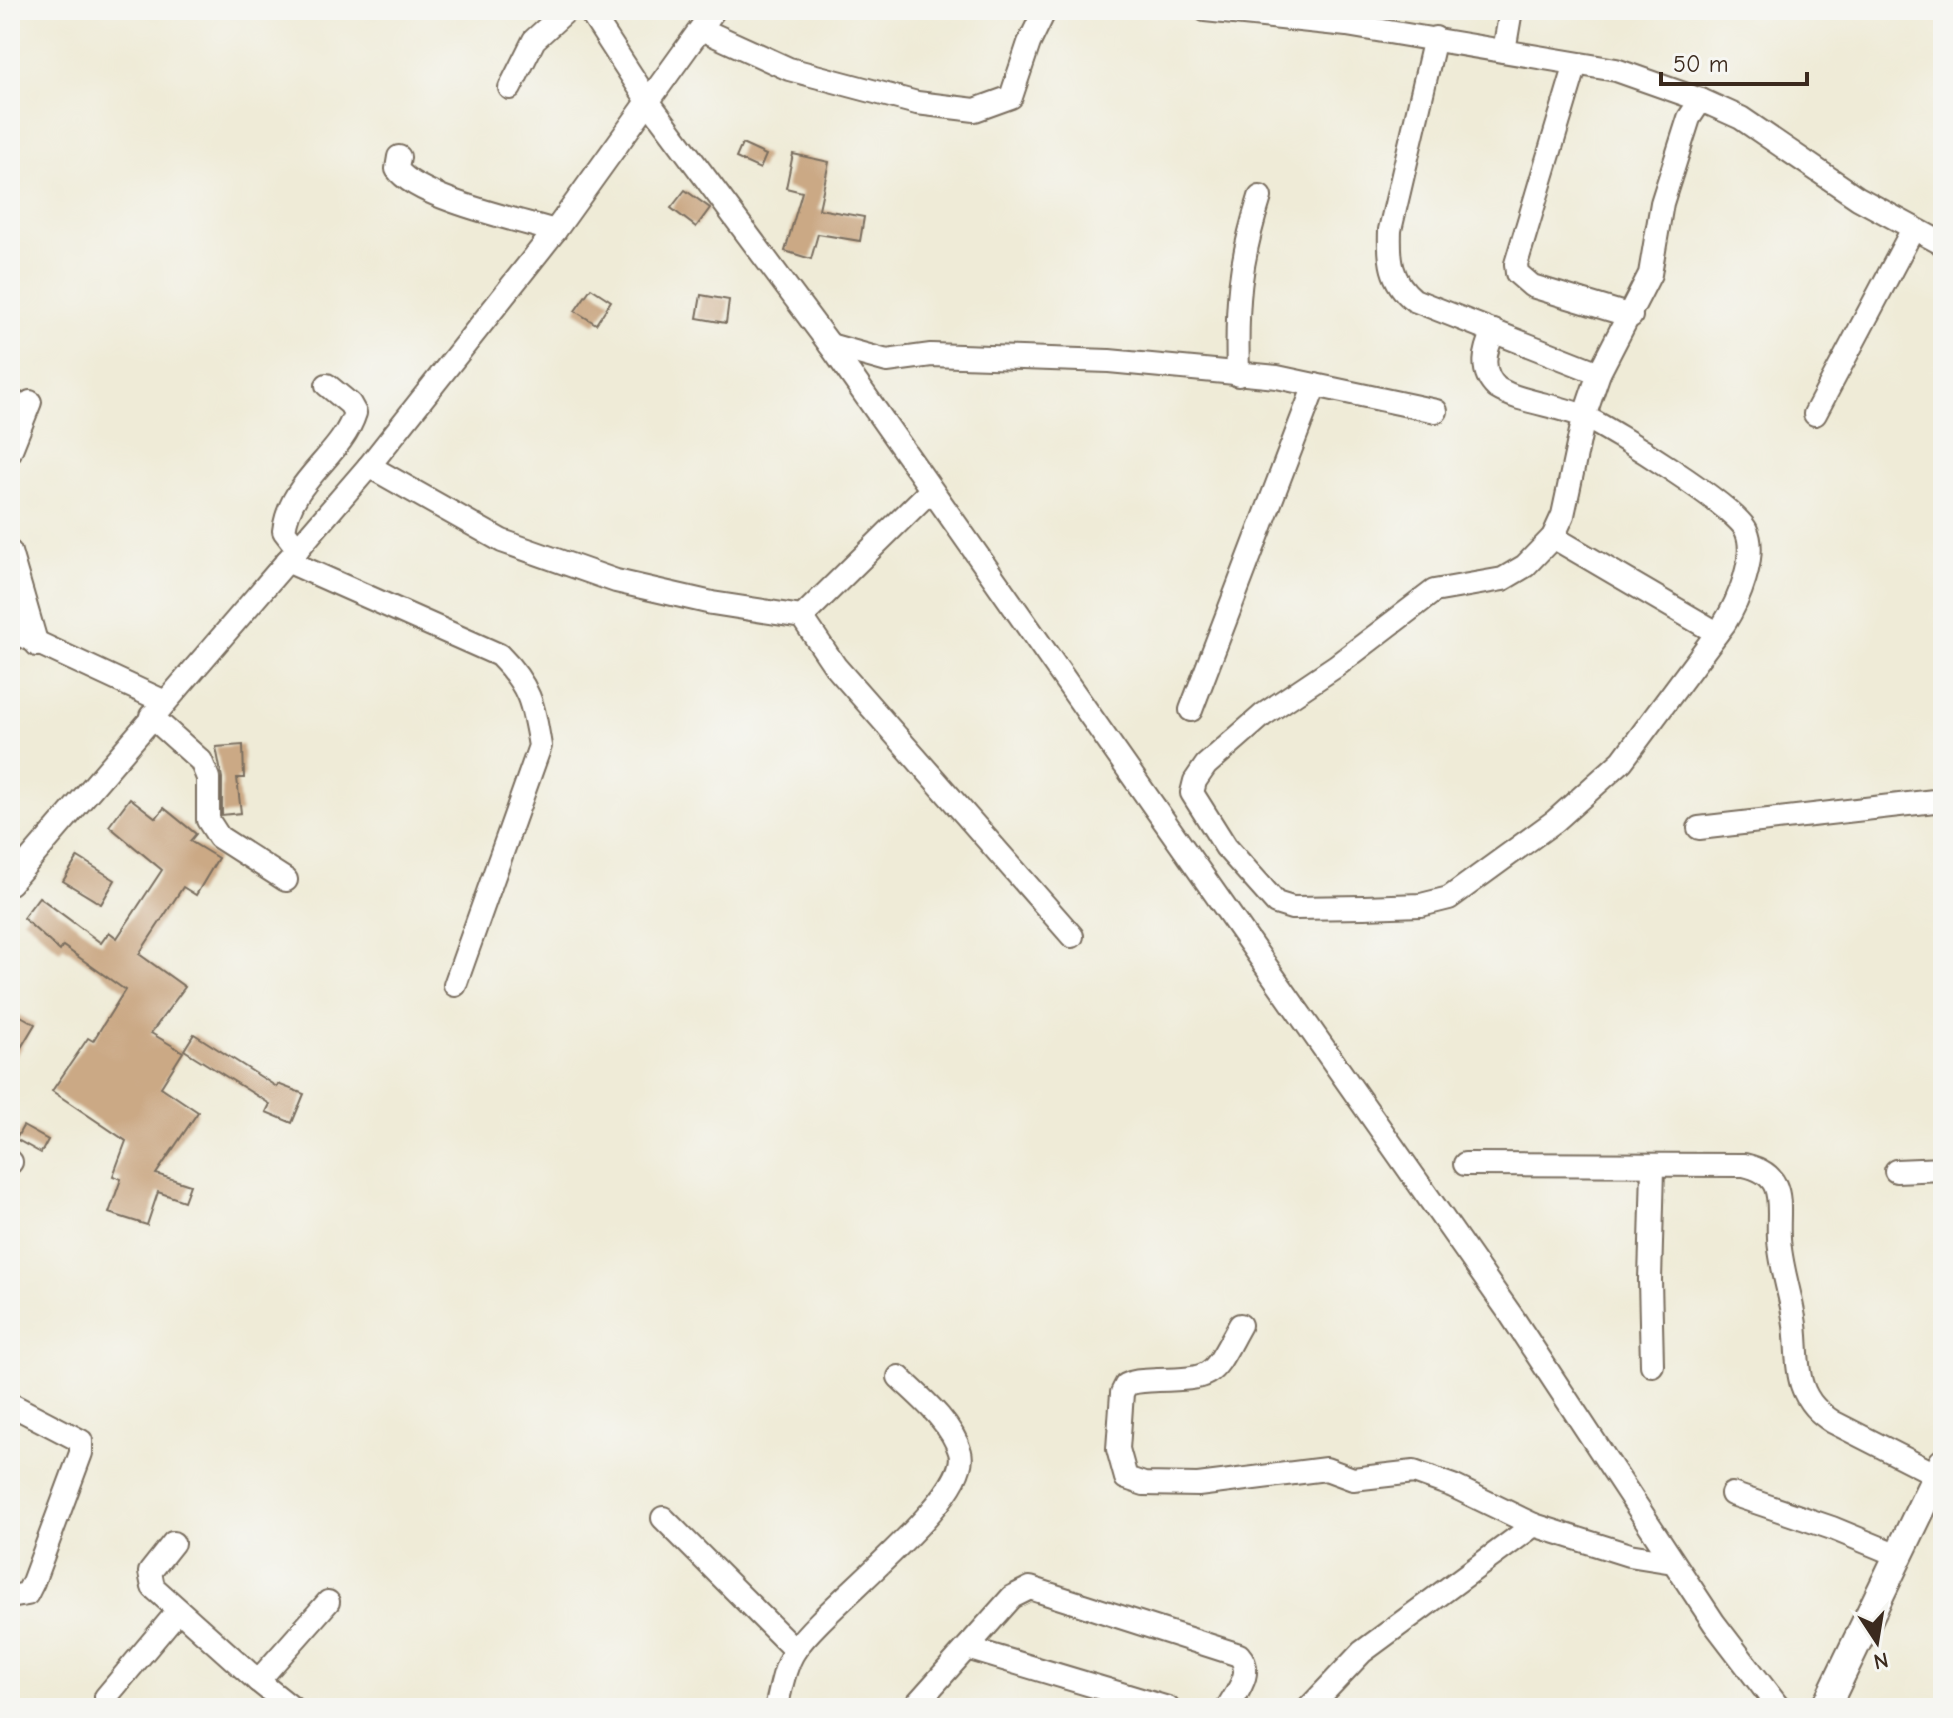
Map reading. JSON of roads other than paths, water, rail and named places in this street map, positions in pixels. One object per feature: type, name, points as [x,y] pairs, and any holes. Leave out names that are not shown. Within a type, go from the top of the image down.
[{"type":"main road","points":[[1831,1704],[1940,1469]]},
{"type":"street","points":[[510,88],[534,40],[567,10]]},
{"type":"street","points":[[589,10],[648,101],[830,345],[1511,1315],[1673,1562],[1779,1708]]},
{"type":"street","points":[[10,883],[369,466],[555,231],[714,10]]},
{"type":"street","points":[[701,29],[789,69],[917,103],[975,110],[1011,97],[1029,43],[1045,10]]},
{"type":"street","points":[[1205,10],[1435,38],[1616,70],[1701,100],[1741,118],[1858,198],[1943,244]]},
{"type":"street","points":[[1504,51],[1511,10]]},
{"type":"street","points":[[1435,38],[1390,230],[1390,260],[1395,281],[1414,300],[1599,373]]},
{"type":"street","points":[[1576,64],[1516,264],[1517,273],[1532,286],[1631,316]]},
{"type":"street","points":[[1494,331],[1485,361],[1493,384],[1508,393],[1584,417],[1714,499],[1738,518],[1747,532],[1748,553],[1731,613],[1622,761],[1592,792],[1449,898],[1421,905],[1390,906],[1292,908],[1276,903],[1226,847],[1197,804],[1192,793],[1195,781],[1206,765],[1263,715],[1336,666],[1434,591],[1503,579],[1525,566],[1553,537],[1563,515],[1584,417],[1599,373],[1650,274],[1662,203],[1680,145],[1701,100]]},
{"type":"street","points":[[399,157],[397,169],[410,183],[555,231]]},
{"type":"street","points":[[1238,375],[1236,300],[1241,261],[1260,197]]},
{"type":"street","points":[[1815,414],[1913,229]]},
{"type":"street","points":[[830,345],[887,361],[931,355],[1109,361],[1238,375],[1315,385],[1436,411]]},
{"type":"street","points":[[327,385],[350,404],[355,413],[295,497],[286,516],[284,531],[293,555],[499,655],[523,679],[535,715],[540,746],[455,985]]},
{"type":"street","points":[[1191,710],[1315,385]]},
{"type":"street","points":[[10,452],[30,402]]},
{"type":"street","points":[[369,466],[502,541],[602,576],[712,603],[802,617],[835,666],[1072,936]]},
{"type":"street","points":[[802,617],[931,490]]},
{"type":"street","points":[[1553,537],[1717,633]]},
{"type":"street","points":[[10,552],[37,645]]},
{"type":"street","points":[[10,630],[157,709],[201,761],[208,778],[208,820],[219,837],[286,880]]},
{"type":"street","points":[[1699,828],[1943,800]]},
{"type":"street","points":[[1465,1164],[1653,1168],[1744,1165],[1757,1168],[1770,1178],[1782,1204],[1779,1241],[1790,1293],[1801,1384],[1808,1398],[1817,1412],[1833,1422],[1940,1469]]},
{"type":"street","points":[[1652,1365],[1650,1280],[1653,1168]]},
{"type":"street","points":[[1896,1171],[1943,1169]]},
{"type":"street","points":[[1240,1325],[1217,1366],[1203,1378],[1139,1381],[1126,1385],[1122,1393],[1118,1449],[1126,1478],[1144,1484],[1198,1485],[1326,1469],[1353,1479],[1405,1471],[1436,1478],[1534,1525],[1629,1555],[1673,1562]]},
{"type":"street","points":[[776,1708],[795,1650],[937,1506],[958,1477],[961,1454],[954,1439],[937,1415],[899,1377]]},
{"type":"street","points":[[10,1404],[81,1441],[81,1453],[33,1582],[27,1594],[10,1597]]},
{"type":"street","points":[[1732,1494],[1832,1528],[1900,1556]]},
{"type":"street","points":[[663,1518],[795,1650]]},
{"type":"street","points":[[1309,1708],[1362,1652],[1534,1525]]},
{"type":"street","points":[[173,1543],[150,1572],[153,1587],[292,1708]]},
{"type":"street","points":[[913,1708],[1012,1597],[1030,1588],[1239,1655],[1247,1664],[1247,1672],[1228,1708]]},
{"type":"street","points":[[258,1681],[328,1602]]},
{"type":"street","points":[[106,1697],[178,1611]]},
{"type":"street","points":[[967,1648],[1168,1708]]}]
